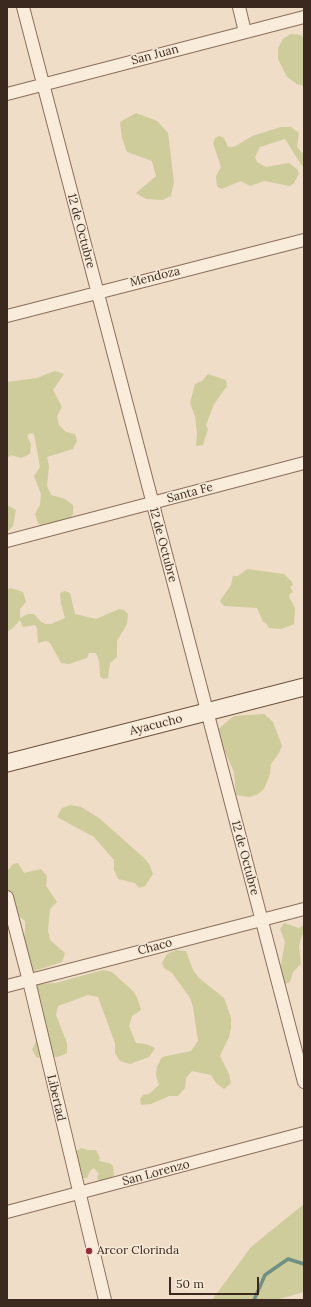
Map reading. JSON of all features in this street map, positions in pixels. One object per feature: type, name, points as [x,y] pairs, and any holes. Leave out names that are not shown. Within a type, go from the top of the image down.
[{"type":"street","name":"12 de Octubre","points":[[23,7],[304,1082]]},
{"type":"street","points":[[239,7],[245,32]]},
{"type":"street","name":"San Juan","points":[[7,94],[304,18]]},
{"type":"street","name":"Mendoza","points":[[7,316],[304,240]]},
{"type":"street","name":"Santa Fe","points":[[7,541],[304,463]]},
{"type":"street","name":"Ayacucho","points":[[7,763],[304,687]]},
{"type":"street","name":"Libertad","points":[[7,897],[29,980],[105,1300]]},
{"type":"street","name":"Chaco","points":[[7,986],[304,909]]},
{"type":"street","name":"San Lorenzo","points":[[7,1212],[304,1133]]},
{"type":"shaded area","points":[[291,34],[301,35],[304,38],[304,86],[297,84],[287,77],[278,59],[278,48],[283,39]]},
{"type":"shaded area","points":[[136,113],[157,121],[168,133],[174,182],[171,196],[163,200],[146,199],[136,193],[156,176],[152,161],[127,152],[122,138],[120,122]]},
{"type":"shaded area","points":[[281,127],[291,127],[299,133],[297,147],[304,155],[304,165],[302,166],[285,139],[260,147],[255,157],[257,162],[266,167],[289,163],[297,169],[299,174],[294,183],[290,186],[264,181],[250,186],[241,181],[221,189],[217,186],[216,176],[221,167],[213,143],[215,138],[219,136],[224,138],[228,147],[234,147],[252,136]]},
{"type":"shaded area","points":[[55,371],[64,374],[53,390],[62,407],[57,416],[59,425],[66,432],[75,434],[77,441],[73,449],[47,457],[49,466],[47,486],[51,495],[65,499],[73,505],[73,514],[67,524],[46,529],[38,523],[35,514],[40,505],[41,494],[34,476],[40,467],[34,434],[30,433],[27,436],[31,444],[30,454],[21,458],[11,455],[7,458],[7,382],[37,378]]},
{"type":"shaded area","points":[[208,374],[226,380],[227,386],[214,404],[206,425],[208,429],[203,445],[196,446],[197,433],[195,416],[190,403],[195,384],[202,381]]},
{"type":"shaded area","points":[[7,505],[16,510],[13,526],[7,532]]},
{"type":"shaded area","points":[[247,569],[284,574],[292,582],[293,585],[290,587],[293,592],[289,597],[295,608],[294,624],[281,629],[269,628],[266,623],[263,622],[257,608],[224,606],[220,601],[231,585],[233,576],[238,576]]},
{"type":"shaded area","points":[[10,588],[23,592],[26,602],[20,609],[20,618],[28,614],[34,614],[41,622],[45,624],[51,624],[65,618],[60,593],[65,591],[70,593],[75,614],[96,619],[119,609],[124,610],[128,614],[127,624],[117,641],[117,657],[110,663],[108,678],[103,679],[100,676],[99,661],[96,653],[89,653],[87,658],[69,664],[61,663],[50,643],[46,641],[38,643],[37,628],[35,625],[23,627],[20,620],[7,632],[7,590]]},
{"type":"shaded area","points":[[264,714],[273,722],[282,746],[271,764],[270,774],[264,789],[258,794],[250,797],[236,795],[234,772],[216,731],[234,716]]},
{"type":"shaded area","points":[[71,805],[81,807],[99,818],[143,857],[149,864],[153,874],[145,886],[139,888],[135,883],[118,879],[114,870],[114,860],[94,837],[57,817],[62,808]]},
{"type":"shaded area","points":[[18,863],[24,873],[41,869],[47,876],[46,886],[57,902],[50,909],[48,930],[50,940],[65,953],[62,962],[34,971],[24,969],[23,942],[25,921],[7,907],[7,871],[13,864]]},
{"type":"shaded area","points":[[284,923],[299,928],[304,925],[304,934],[302,935],[299,946],[301,964],[293,972],[290,982],[285,984],[282,980],[281,965],[285,942],[280,929]]},
{"type":"shaded area","points":[[176,950],[186,951],[193,970],[199,978],[224,998],[231,1018],[231,1028],[229,1037],[220,1056],[229,1074],[231,1083],[224,1089],[216,1083],[211,1075],[192,1071],[186,1078],[185,1088],[178,1096],[169,1096],[151,1104],[141,1105],[140,1099],[143,1095],[149,1094],[159,1085],[156,1076],[157,1066],[162,1057],[191,1051],[198,1041],[193,1007],[190,998],[172,973],[164,968],[162,963],[167,954]]},
{"type":"shaded area","points":[[103,970],[112,972],[134,992],[141,1010],[132,1016],[129,1026],[136,1043],[146,1044],[155,1048],[149,1057],[130,1064],[120,1061],[115,1053],[115,1043],[98,997],[88,995],[58,1006],[56,1015],[67,1043],[67,1053],[58,1057],[48,1056],[37,1058],[32,1050],[36,1041],[27,1001],[30,991],[36,984],[56,983]]},
{"type":"shaded area","points":[[81,1148],[96,1150],[100,1158],[99,1161],[109,1163],[113,1166],[114,1176],[101,1181],[98,1180],[97,1176],[99,1174],[94,1168],[90,1171],[87,1178],[83,1178],[75,1152]]},
{"type":"shaded area","points":[[304,1204],[304,1292],[276,1300],[212,1300],[251,1247]]},
{"type":"waterway","points":[[254,1300],[265,1275],[288,1259],[304,1264]]},
{"type":"place","name":"Arcor Clorinda","points":[[89,1251]]}]
